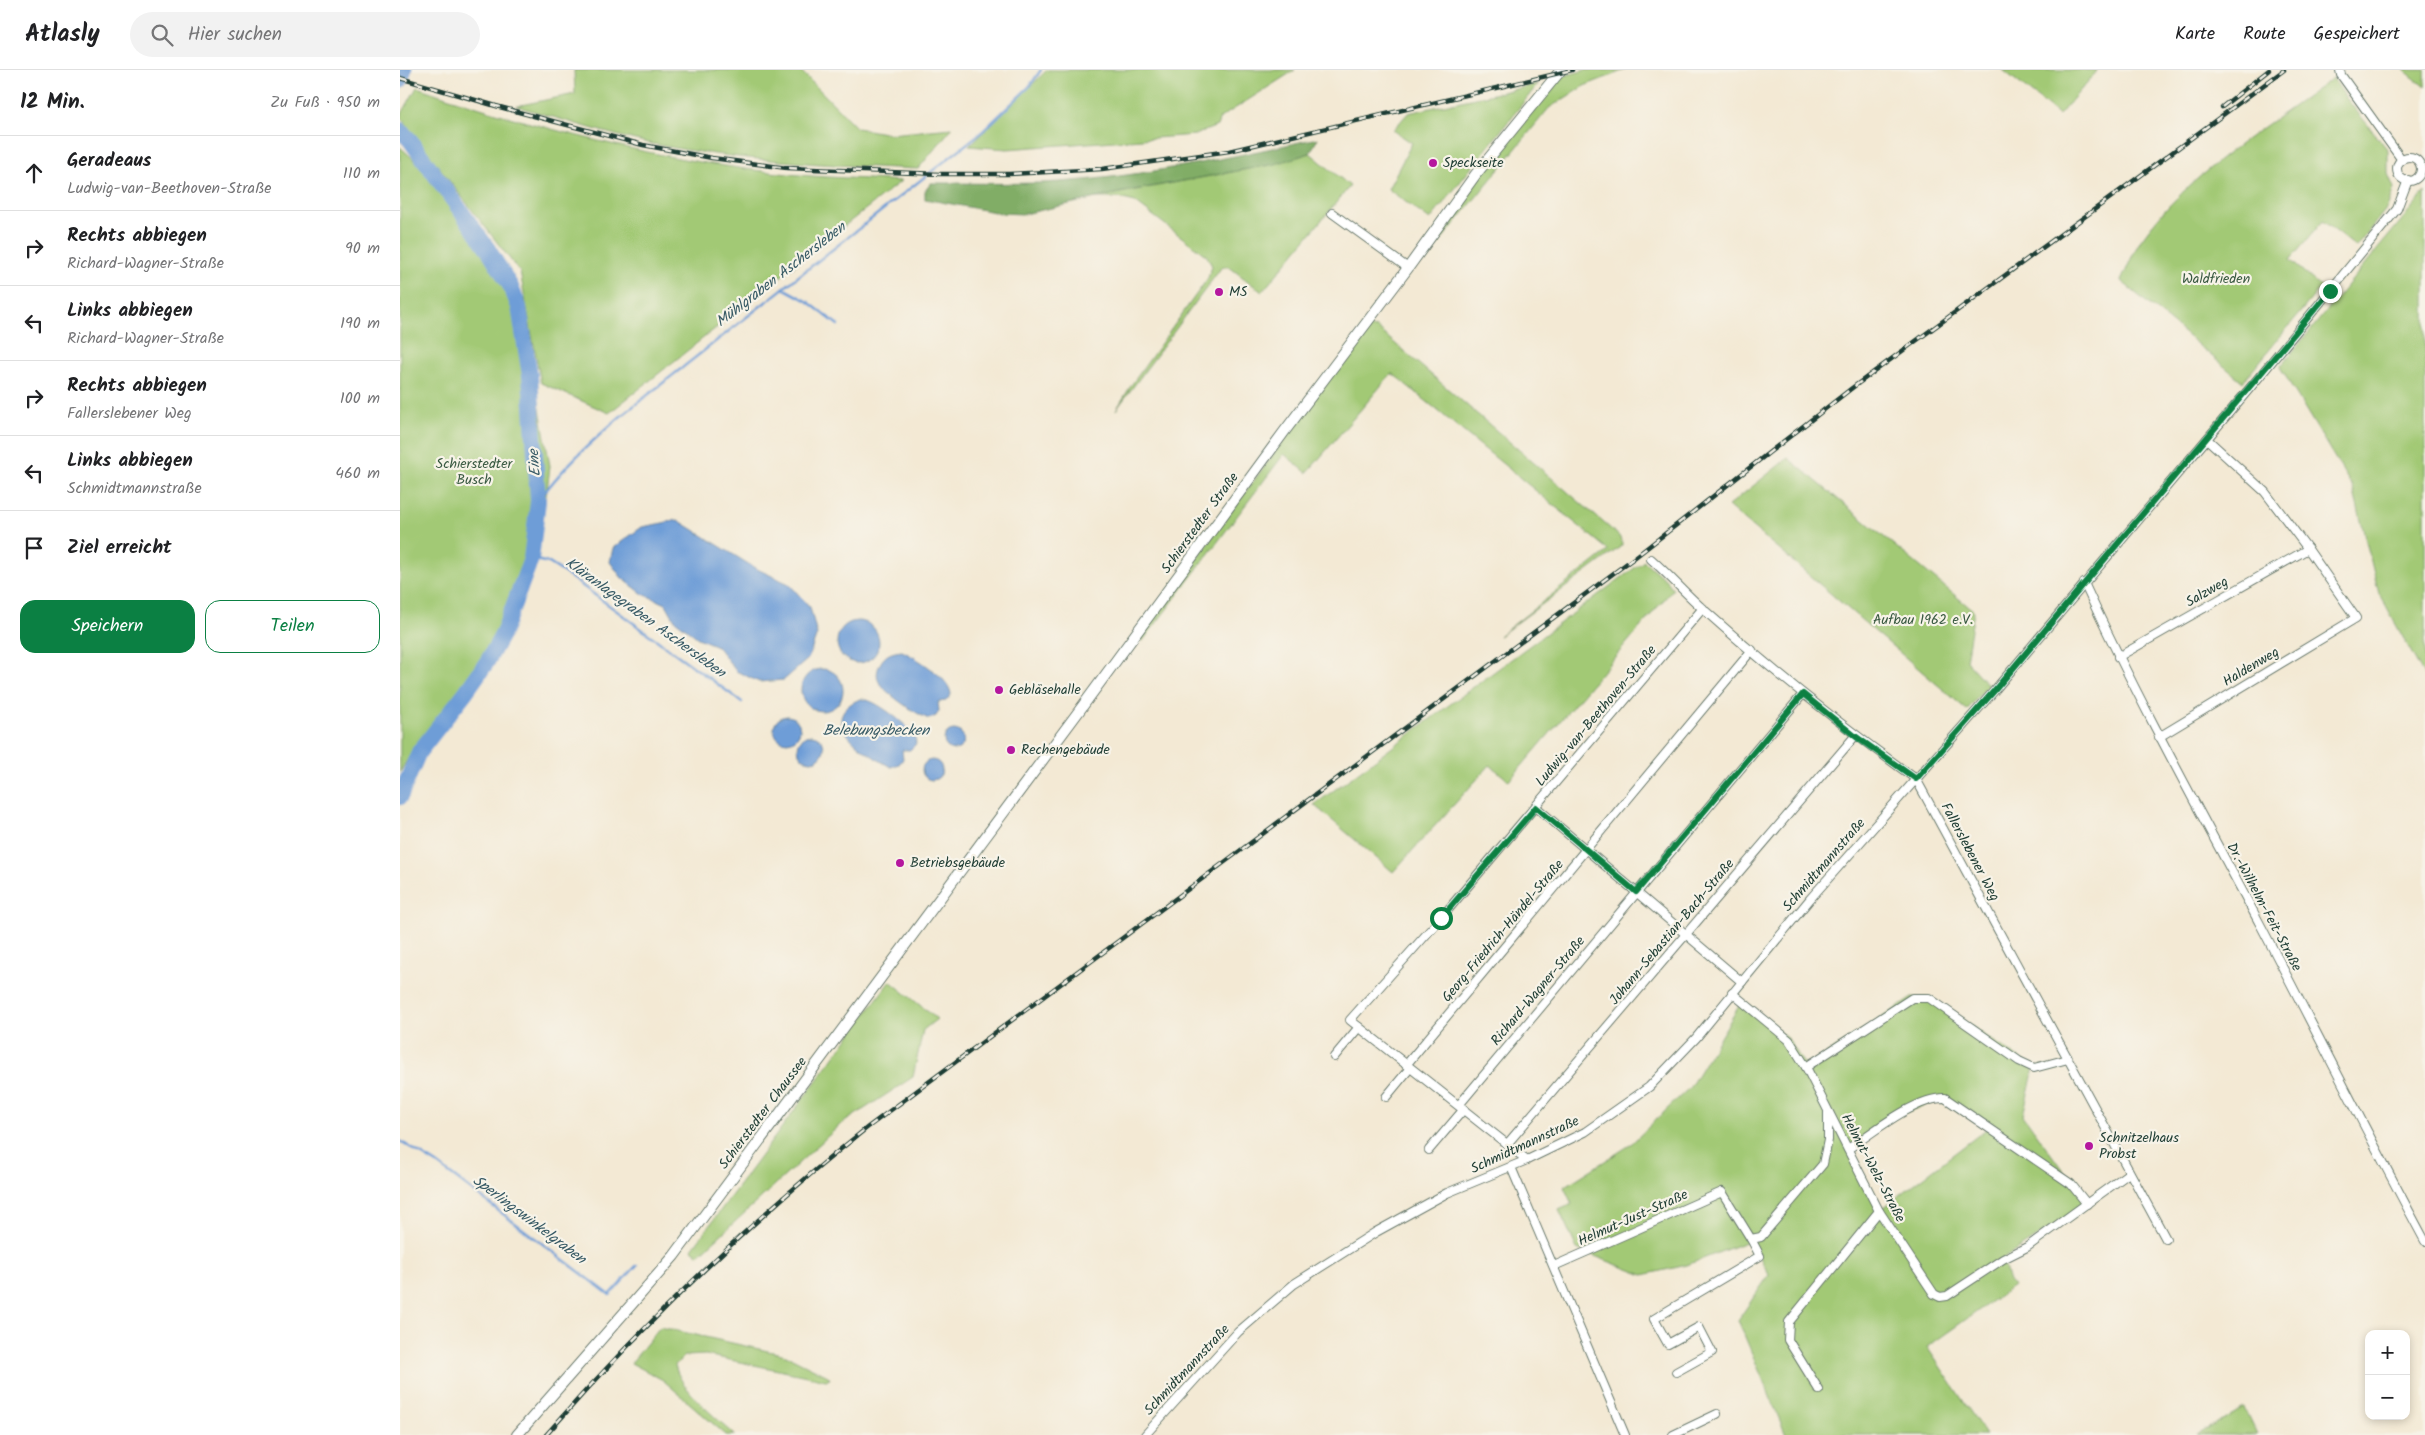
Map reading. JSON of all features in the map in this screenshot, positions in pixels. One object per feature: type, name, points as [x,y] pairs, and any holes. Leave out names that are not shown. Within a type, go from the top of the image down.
[{"type":"street","name":"Schierstedter Straße","points":[[1016,796],[1476,174],[1561,70]]},
{"type":"street","points":[[2341,72],[2402,160]]},
{"type":"street","points":[[2412,157],[2423,166],[2417,177],[2408,180],[2400,176],[2398,170],[2402,160],[2412,157]]},
{"type":"street","name":"Schmidtmannstraße","points":[[1145,1435],[1238,1332],[1294,1284],[1376,1232],[1447,1193],[1527,1160],[1585,1132],[1649,1087],[1696,1038],[1810,899],[1994,691],[2207,439],[2397,209],[2408,180]]},
{"type":"street","points":[[1332,214],[1408,268]]},
{"type":"street","points":[[2207,439],[2265,492],[2308,549]]},
{"type":"street","name":"Haldenweg","points":[[2159,737],[2356,618],[2308,549]]},
{"type":"street","name":"Salzweg","points":[[2118,657],[2308,549]]},
{"type":"street","name":"Fallerslebener Weg","points":[[1651,559],[1703,608],[1803,694],[1855,736],[1916,779],[2166,1239]]},
{"type":"street","name":"Dr.-Wilhelm-Feit-Straße","points":[[2084,583],[2118,657],[2159,737],[2261,927],[2425,1241]]},
{"type":"street","name":"Ludwig-van-Beethoven-Straße","points":[[1359,1027],[1350,1020],[1441,918],[1703,608]]},
{"type":"street","name":"Georg-Friedrich-Händel-Straße","points":[[1386,1097],[1408,1066],[1752,650]]},
{"type":"street","name":"Richard-Wagner-Straße","points":[[1429,1150],[1636,892],[1803,694]]},
{"type":"street","name":"Johann-Sebastian-Bach-Straße","points":[[1508,1143],[1855,736]]},
{"type":"street","name":"Schierstedter Chaussee","points":[[517,1435],[674,1256],[1016,796]]},
{"type":"street","points":[[1536,807],[1742,982]]},
{"type":"street","name":"Helmut-Welz-Straße","points":[[1732,993],[1789,1040],[1806,1067],[1879,1211],[1934,1294],[1940,1298],[1947,1296],[1986,1270],[2027,1247],[2129,1173]]},
{"type":"street","points":[[1806,1067],[1912,998],[1929,998],[2019,1061],[2034,1068],[2068,1059]]},
{"type":"street","points":[[1334,1057],[1359,1027],[1508,1143],[1527,1160]]},
{"type":"street","points":[[1848,1149],[1920,1104],[1935,1098],[1945,1098],[2071,1184],[2087,1204]]},
{"type":"street","points":[[1676,1372],[1712,1352],[1699,1327],[1668,1344],[1654,1319],[1760,1256],[1751,1239],[1761,1237],[1824,1164],[1828,1140],[1828,1110]]},
{"type":"street","points":[[1511,1167],[1625,1435]]},
{"type":"street","name":"Helmut-Just-Straße","points":[[1554,1266],[1722,1192],[1751,1239]]},
{"type":"street","points":[[1819,1390],[1788,1340],[1789,1322],[1879,1211]]},
{"type":"street","points":[[1673,1435],[1717,1414]]},
{"type":"green space","points":[[574,70],[800,70],[857,128],[890,134],[952,128],[918,169],[851,166],[719,155],[686,150],[635,140],[516,106],[575,94]]},
{"type":"green space","points":[[1047,70],[1295,70],[1220,118],[1217,126],[1195,135],[1007,149],[969,146]]},
{"type":"green space","points":[[1586,70],[1625,70],[1584,86],[1549,108],[1429,255],[1427,250],[1476,179],[1542,99],[1563,76]]},
{"type":"green space","points":[[2003,70],[2098,70],[2059,115]]},
{"type":"green space","points":[[2404,70],[2425,70],[2425,87]]},
{"type":"green space","name":"Waldfrieden","points":[[2333,78],[2346,98],[2388,150],[2388,174],[2394,188],[2387,208],[2356,247],[2323,221],[2290,260],[2321,287],[2243,382],[2121,281],[2141,240],[2182,193],[2230,152]]},
{"type":"green space","points":[[1538,84],[1430,220],[1388,189],[1412,143],[1393,130],[1408,113]]},
{"type":"green space","points":[[417,87],[554,130],[646,152],[693,161],[788,174],[901,181],[609,413],[541,383],[520,272],[400,117]]},
{"type":"green space","points":[[1318,138],[1310,153],[1275,164],[1128,191],[1024,214],[1000,213],[925,199],[925,191],[931,183],[1041,183],[1111,177],[1215,160]]},
{"type":"green space","name":"Schierstedter Busch","points":[[400,147],[434,177],[476,227],[512,288],[525,324],[550,466],[542,517],[529,571],[509,623],[484,668],[418,744],[400,772]]},
{"type":"green space","points":[[1310,153],[1350,186],[1262,292],[1228,266],[1221,268],[1116,410],[1132,384],[1208,278],[1212,266],[1207,256],[1135,202],[1119,198],[1093,198],[1275,164]]},
{"type":"green space","points":[[2425,192],[2425,677],[2379,594],[2353,488],[2280,367]]},
{"type":"green space","points":[[1370,327],[1377,328],[1619,536],[1623,545],[1499,636],[1608,551],[1391,374],[1307,473],[1284,454],[1142,642],[1139,636],[1366,329]]},
{"type":"green space","name":"Aufbau 1962 e.V.","points":[[1788,458],[1974,611],[1966,661],[1988,685],[1967,710],[1728,506]]},
{"type":"green space","points":[[1644,561],[1667,581],[1673,589],[1509,781],[1490,765],[1393,872],[1314,805]]},
{"type":"green space","points":[[890,981],[937,1019],[923,1030],[913,1077],[840,1125],[699,1255],[692,1249]]},
{"type":"green space","points":[[1912,998],[1929,998],[2034,1068],[2023,1115],[2087,1204],[2003,1259],[2008,1279],[2013,1286],[1927,1347],[1986,1435],[1786,1435],[1738,1320],[1769,1275],[1751,1240],[1687,1265],[1643,1275],[1577,1249],[1559,1210],[1572,1204],[1564,1187],[1630,1145],[1690,1087],[1742,1001],[1789,1040],[1806,1067]],"holes":[[[1945,1098],[1989,1127],[1879,1211],[1848,1149],[1901,1114]]]},
{"type":"green space","points":[[660,1327],[786,1355],[828,1376],[830,1379],[826,1380],[706,1355],[685,1356],[675,1365],[679,1375],[700,1403],[735,1435],[726,1435],[663,1380],[631,1363]]},
{"type":"green space","points":[[2244,1408],[2257,1435],[2196,1435]]},
{"type":"water","points":[[678,520],[755,568],[789,584],[810,607],[817,634],[808,659],[784,680],[759,682],[736,671],[717,646],[698,638],[675,620],[666,604],[643,594],[622,578],[610,562],[613,548],[642,527]]},
{"type":"water","points":[[858,621],[873,627],[879,642],[873,657],[858,663],[843,657],[837,642],[843,627]]},
{"type":"water","name":"Belebungsbecken","points":[[902,651],[932,670],[950,689],[951,695],[946,701],[938,702],[939,711],[936,716],[929,719],[917,713],[894,698],[879,682],[877,673],[884,658],[889,654]]},
{"type":"water","points":[[822,669],[837,675],[843,690],[837,705],[822,711],[807,705],[801,690],[807,675]]},
{"type":"water","name":"Belebungsbecken","points":[[860,699],[881,707],[915,735],[916,744],[910,750],[902,750],[903,759],[899,764],[891,767],[870,754],[849,736],[843,726],[841,716],[847,707]]},
{"type":"water","points":[[787,716],[796,720],[800,729],[796,738],[787,742],[778,738],[774,729],[778,720]]},
{"type":"water","points":[[954,730],[961,733],[964,740],[961,747],[954,750],[947,747],[944,740],[947,733]]},
{"type":"water","points":[[811,735],[820,739],[824,748],[820,757],[811,761],[802,757],[798,748],[802,739]]},
{"type":"water","points":[[932,760],[939,763],[942,770],[939,777],[932,780],[925,777],[922,770],[925,763]]},
{"type":"waterway","name":"Eine","points":[[400,81],[404,70]]},
{"type":"waterway","name":"Mühlgraben Aschersleben","points":[[538,501],[587,446],[621,416],[983,131],[1029,87],[1041,70]]},
{"type":"waterway","name":"Eine","points":[[400,130],[410,140],[488,249],[511,287],[519,307],[530,376],[538,501],[531,559],[503,633],[487,662],[419,752],[400,797]]},
{"type":"waterway","points":[[783,288],[807,301],[838,325]]},
{"type":"waterway","name":"Kläranlagegraben Aschersleben","points":[[531,559],[549,563],[566,574],[742,702]]},
{"type":"waterway","name":"Sperlingswinkelgraben","points":[[400,1141],[437,1164],[610,1295],[637,1265]]},
{"type":"railway","points":[[400,78],[643,145],[712,158],[787,168],[940,174],[1009,174],[1102,169],[1229,151],[1572,70]]},
{"type":"railway","points":[[2222,107],[2269,70]]},
{"type":"railway","points":[[546,1435],[621,1352],[700,1274],[782,1199],[868,1127],[1634,558],[1852,388],[2284,70]]},
{"type":"place","name":"Speckseite","points":[[1433,163]]},
{"type":"place","name":"MS","points":[[1219,292]]},
{"type":"place","name":"Gebläsehalle","points":[[999,690]]},
{"type":"place","name":"Rechengebäude","points":[[1011,750]]},
{"type":"place","name":"Betriebsgebäude","points":[[900,863]]},
{"type":"place","name":"Schnitzelhaus Probst","points":[[2089,1146]]},
{"type":"route","points":[[1441,918],[1536,807],[1636,892],[1803,694],[1855,736],[1916,779],[1994,691],[2330,291]]}]
